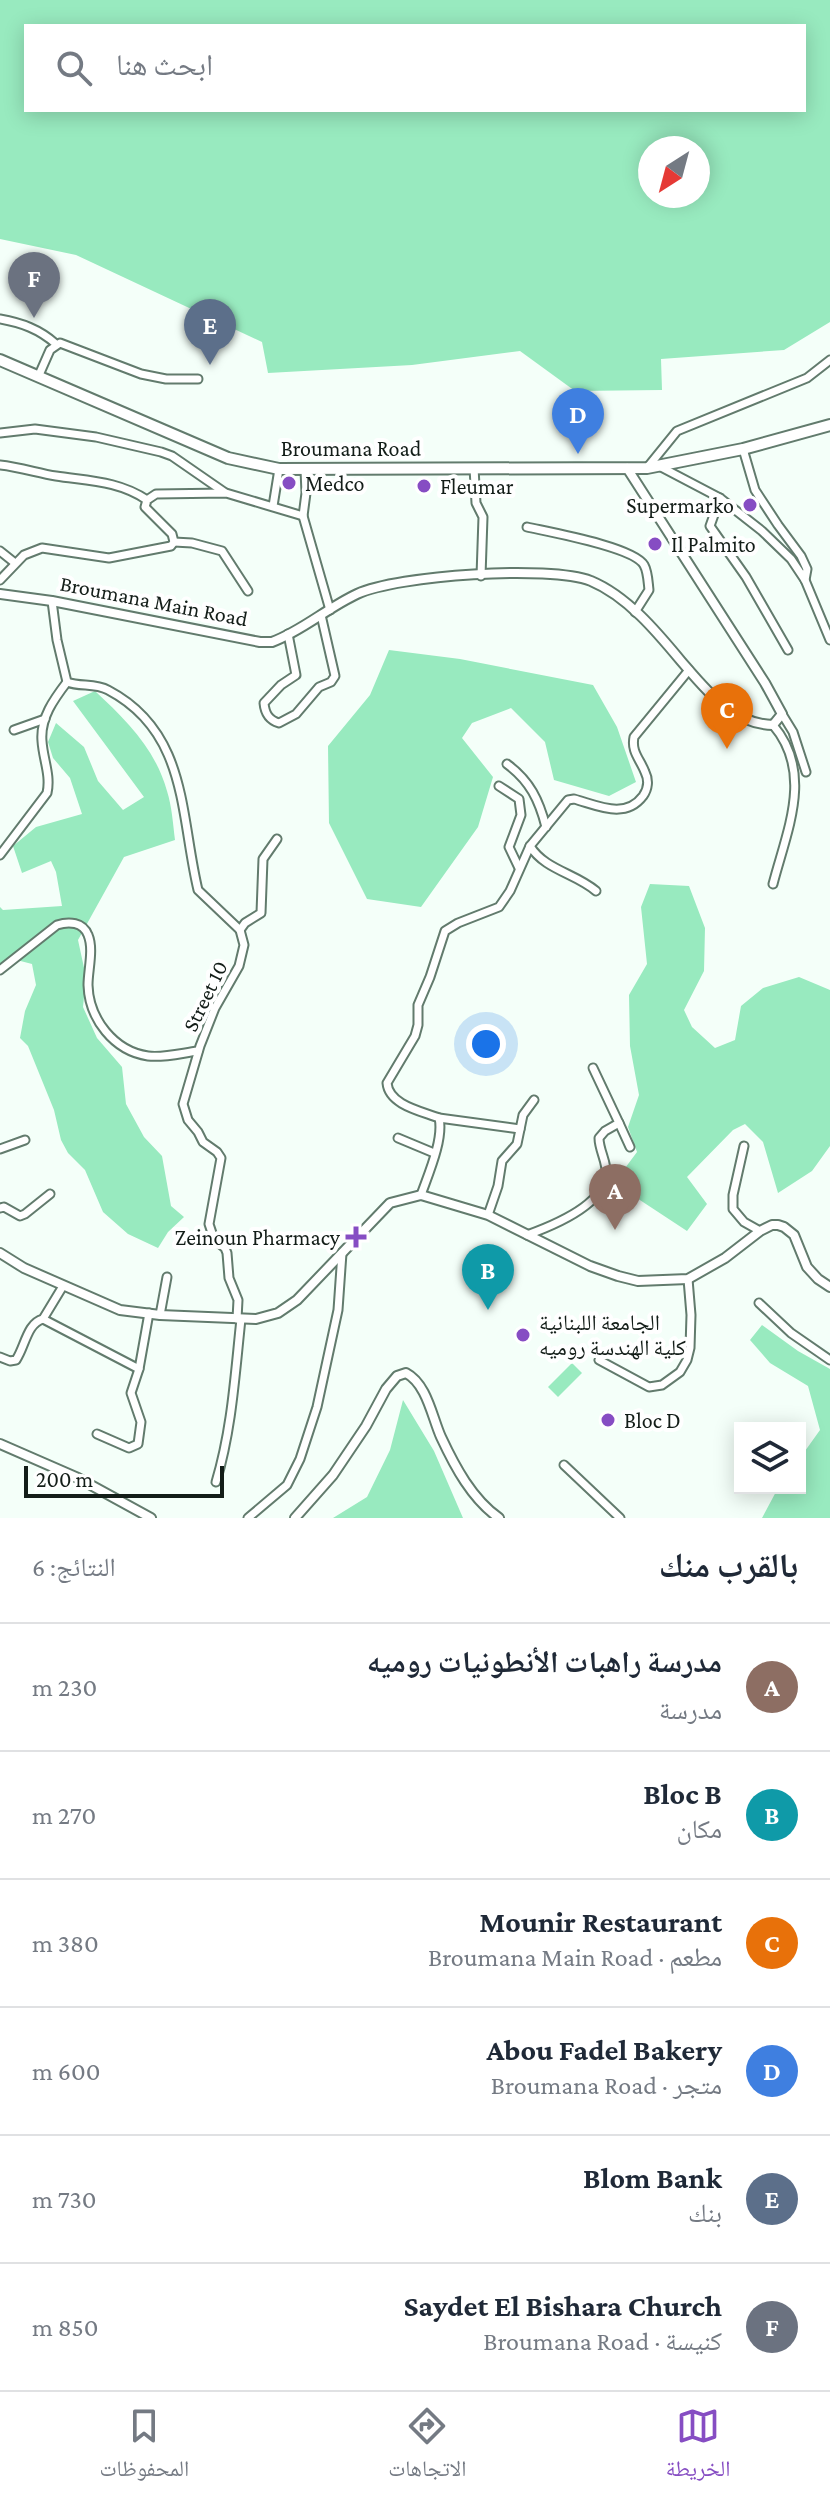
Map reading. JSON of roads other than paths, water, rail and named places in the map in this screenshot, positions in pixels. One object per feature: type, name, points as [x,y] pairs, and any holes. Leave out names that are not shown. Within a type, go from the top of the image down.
[{"type":"main road","name":"Broumana Road","points":[[0,360],[228,458],[279,469],[627,468]]},
{"type":"main road","points":[[627,468],[653,467],[743,449],[830,425]]},
{"type":"street","points":[[0,319],[37,329],[56,344],[69,345],[141,374],[166,379],[198,379]]},
{"type":"street","points":[[39,375],[56,344]]},
{"type":"street","points":[[830,360],[807,378],[677,431],[653,467],[720,498],[780,548],[805,580],[830,640]]},
{"type":"street","points":[[0,433],[35,429],[96,437],[161,452],[172,456],[226,493]]},
{"type":"street","points":[[743,449],[755,490],[801,556],[807,569],[805,580]]},
{"type":"street","points":[[0,465],[123,486],[147,500]]},
{"type":"street","points":[[474,468],[476,503],[483,517],[481,576]]},
{"type":"street","points":[[627,468],[765,683],[793,732],[806,772]]},
{"type":"street","points":[[273,506],[279,469]]},
{"type":"street","points":[[288,634],[296,675],[264,703],[264,711],[271,720],[279,723],[296,714],[319,687],[331,682],[335,676],[326,612],[303,516],[305,470]]},
{"type":"street","points":[[174,542],[172,534],[145,507],[147,500],[156,494],[226,493],[303,516]]},
{"type":"street","points":[[720,498],[710,526],[746,577],[788,650]]},
{"type":"street","points":[[527,527],[590,541],[635,557],[644,564],[649,590],[635,612]]},
{"type":"street","points":[[0,580],[24,555],[42,548],[109,558],[159,549],[174,542]]},
{"type":"street","points":[[174,542],[222,551],[248,591]]},
{"type":"street","points":[[0,551],[15,563]]},
{"type":"street","name":"Broumana Main Road","points":[[0,594],[272,642],[356,594],[396,582],[563,574],[591,581],[613,593],[726,708],[746,720],[773,725]]},
{"type":"street","points":[[0,855],[47,793],[50,781],[42,738],[45,719],[67,682],[52,601]]},
{"type":"street","points":[[520,1129],[439,1118],[396,1099],[388,1090],[387,1083],[415,1036],[418,1005],[445,931],[499,907],[510,891],[530,846],[568,800],[627,809],[646,793],[646,774],[632,746],[634,737],[689,670]]},
{"type":"street","points":[[67,682],[92,684],[111,691],[133,707],[156,731],[175,771],[198,890],[240,930],[261,913],[263,859],[277,839]]},
{"type":"street","points":[[773,884],[796,787],[788,746],[773,725],[782,714]]},
{"type":"street","points":[[14,730],[45,719]]},
{"type":"street","points":[[507,764],[531,785],[546,827]]},
{"type":"street","points":[[499,786],[519,799],[522,807],[509,847],[519,868]]},
{"type":"street","points":[[530,846],[546,864],[596,891]]},
{"type":"street","points":[[0,970],[57,925],[76,923],[90,938],[89,995],[94,1013],[110,1036],[134,1052],[152,1056],[198,1051]]},
{"type":"street","name":"Street 10","points":[[239,1319],[238,1300],[229,1278],[227,1253],[214,1239],[209,1224],[221,1158],[203,1142],[188,1120],[183,1104],[198,1051],[215,1008],[243,956],[240,930]]},
{"type":"street","points":[[593,1068],[630,1147]]},
{"type":"street","points":[[488,1215],[498,1186],[502,1161],[517,1144],[523,1115],[534,1100]]},
{"type":"street","points":[[421,1195],[441,1128],[439,1118]]},
{"type":"street","points":[[527,1235],[568,1217],[600,1191],[606,1176],[599,1138],[619,1123]]},
{"type":"street","points":[[398,1138],[434,1153]]},
{"type":"street","points":[[0,1149],[25,1140]]},
{"type":"street","points":[[744,1146],[733,1195],[733,1209],[744,1222],[760,1231]]},
{"type":"street","points":[[0,1208],[4,1207],[20,1216],[50,1194]]},
{"type":"street","points":[[0,1253],[24,1268],[120,1310],[160,1315],[264,1318],[285,1310],[297,1300],[390,1203],[421,1195],[488,1215],[581,1262],[618,1276],[658,1282],[688,1279],[725,1258],[760,1231],[778,1225],[794,1235],[807,1267],[830,1287]]},
{"type":"street","points":[[248,1518],[287,1485],[300,1459],[317,1407],[338,1310],[342,1253]]},
{"type":"street","points":[[160,1315],[167,1277]]},
{"type":"street","points":[[599,1360],[649,1387],[662,1385],[680,1372],[690,1348],[688,1279]]},
{"type":"street","points":[[0,1357],[16,1360],[31,1327],[43,1319],[63,1286]]},
{"type":"street","points":[[759,1303],[802,1341],[830,1360]]},
{"type":"street","points":[[97,1434],[129,1448],[138,1444],[141,1422],[131,1396],[149,1313]]},
{"type":"street","points":[[43,1319],[139,1369]]},
{"type":"street","points":[[216,1482],[227,1443],[236,1387],[239,1319]]},
{"type":"street","points":[[295,1518],[333,1475],[386,1389],[402,1373],[418,1382],[442,1439],[465,1481],[480,1502],[499,1518]]},
{"type":"street","points":[[0,1444],[78,1478],[151,1518]]},
{"type":"street","points":[[564,1465],[620,1518]]},
{"type":"place","name":"Saydet El Bishara Church","points":[[34,318]]},
{"type":"place","name":"Blom Bank","points":[[210,365]]},
{"type":"place","name":"Abou Fadel Bakery","points":[[578,454]]},
{"type":"place","name":"Medco","points":[[289,483]]},
{"type":"place","name":"Fleumar","points":[[424,486]]},
{"type":"place","name":"Supermarko","points":[[750,505]]},
{"type":"place","name":"Il Palmito","points":[[655,544]]},
{"type":"place","name":"Mounir Restaurant","points":[[727,749]]},
{"type":"place","name":"مدرسة راهبات الأنطونيات روميه","points":[[615,1230]]},
{"type":"place","name":"Zeinoun Pharmacy","points":[[356,1237]]},
{"type":"place","name":"Bloc B","points":[[488,1310]]},
{"type":"place","name":"الجامعة اللبنانية كلية الهندسة روميه","points":[[523,1335]]},
{"type":"place","name":"Bloc D","points":[[608,1420]]}]
